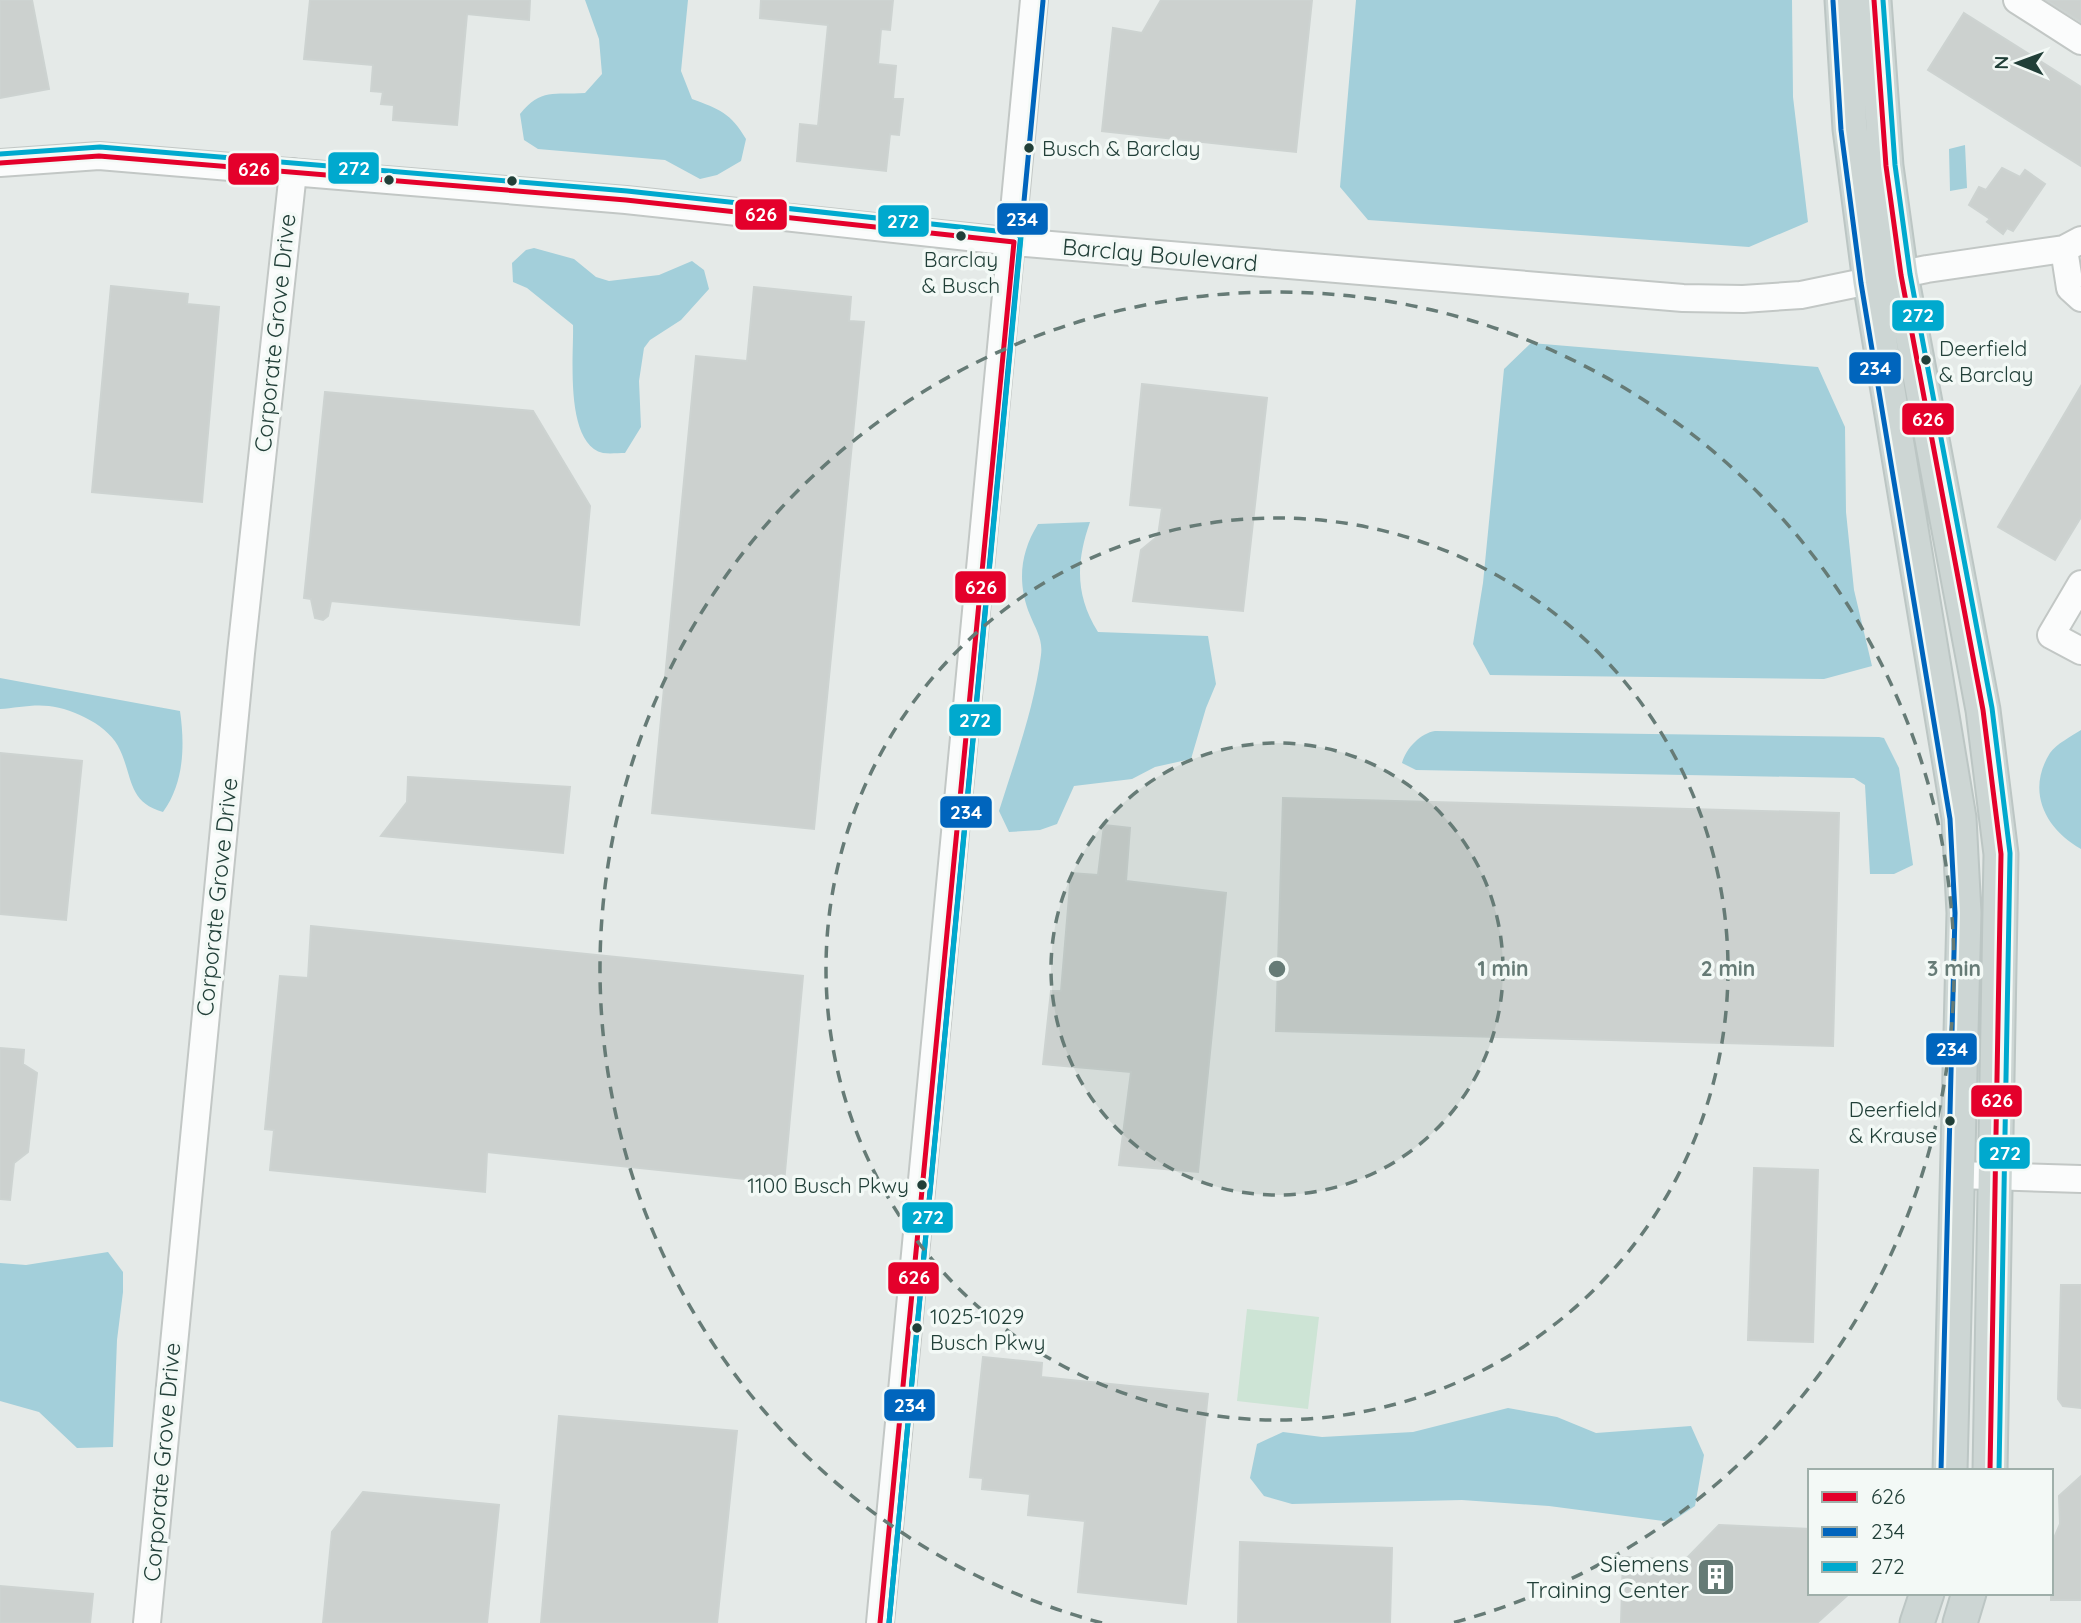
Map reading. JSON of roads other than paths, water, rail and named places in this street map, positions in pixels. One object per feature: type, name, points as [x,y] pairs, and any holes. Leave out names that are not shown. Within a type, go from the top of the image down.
[{"type":"main road","points":[[1842,0],[1850,129],[1886,279],[1995,789],[2002,910],[1990,1469]]},
{"type":"main road","points":[[1874,0],[1886,166],[1886,279],[1959,818],[1964,913],[1950,1469]]},
{"type":"main road","points":[[1917,1623],[1926,1595]]},
{"type":"main road","points":[[1960,1623],[1968,1595]]},
{"type":"street","points":[[880,1623],[1014,242],[1034,0]]},
{"type":"street","points":[[2017,0],[2081,41]]},
{"type":"street","name":"Barclay Boulevard","points":[[0,163],[99,156],[626,200],[1014,242],[1683,298],[1743,299],[1801,295],[2072,245]]},
{"type":"street","name":"Corporate Grove Drive","points":[[147,1623],[241,653],[293,172]]},
{"type":"street","points":[[2072,245],[2070,288],[2081,298]]},
{"type":"street","points":[[2081,584],[2051,635],[2081,651]]},
{"type":"street","points":[[1958,1175],[2081,1180]]},
{"type":"water","points":[[585,0],[688,0],[681,71],[692,99],[723,113],[735,123],[746,139],[741,161],[717,175],[700,179],[665,160],[538,149],[524,140],[520,114],[535,100],[549,95],[585,93],[602,74],[599,39]]},
{"type":"water","points":[[1356,0],[1792,0],[1793,97],[1808,222],[1749,247],[1368,220],[1340,187]]},
{"type":"water","points":[[1965,145],[1967,188],[1950,191],[1949,149]]},
{"type":"water","points":[[534,248],[574,259],[596,277],[609,281],[659,275],[692,261],[704,270],[709,289],[681,320],[650,340],[644,348],[639,381],[641,427],[625,453],[603,453],[591,446],[582,433],[574,396],[573,325],[527,288],[513,282],[512,263],[526,250]]},
{"type":"water","points":[[1531,343],[1818,367],[1845,427],[1846,512],[1854,590],[1872,666],[1824,679],[1490,675],[1473,644],[1483,583],[1504,369]]},
{"type":"water","points":[[1090,522],[1082,551],[1080,578],[1085,605],[1098,632],[1208,636],[1216,684],[1191,759],[1155,767],[1132,779],[1074,786],[1057,824],[1040,830],[1009,832],[999,811],[1029,715],[1041,649],[1023,591],[1024,557],[1038,524]]},
{"type":"water","points":[[0,678],[180,711],[182,751],[179,777],[163,812],[152,808],[137,795],[120,750],[100,726],[80,715],[49,706],[0,709]]},
{"type":"water","points":[[2081,730],[2081,849],[2068,841],[2049,820],[2040,795],[2040,781],[2050,753]]},
{"type":"water","points":[[1435,731],[1884,738],[1899,768],[1913,865],[1894,874],[1870,874],[1865,785],[1854,778],[1416,770],[1402,763],[1415,742]]},
{"type":"water","points":[[108,1252],[123,1272],[117,1340],[113,1447],[77,1448],[39,1412],[0,1401],[0,1263],[26,1265]]},
{"type":"water","points":[[1508,1408],[1557,1417],[1596,1433],[1691,1426],[1704,1455],[1695,1506],[1671,1522],[1549,1506],[1462,1500],[1292,1504],[1264,1496],[1250,1478],[1257,1444],[1283,1432],[1322,1437],[1413,1432]]},
{"type":"place","name":"Busch & Barclay","points":[[1029,148]]},
{"type":"place","name":"Barclay & Busch","points":[[961,236]]},
{"type":"place","name":"Deerfield & Barclay","points":[[1926,360]]},
{"type":"place","name":"Deerfield & Krause","points":[[1950,1121]]},
{"type":"place","name":"1100 Busch Pkwy","points":[[922,1185]]},
{"type":"place","name":"1025-1029 Busch Pkwy","points":[[917,1328]]},
{"type":"place","name":"Siemens Training Center","points":[[1716,1577]]}]
